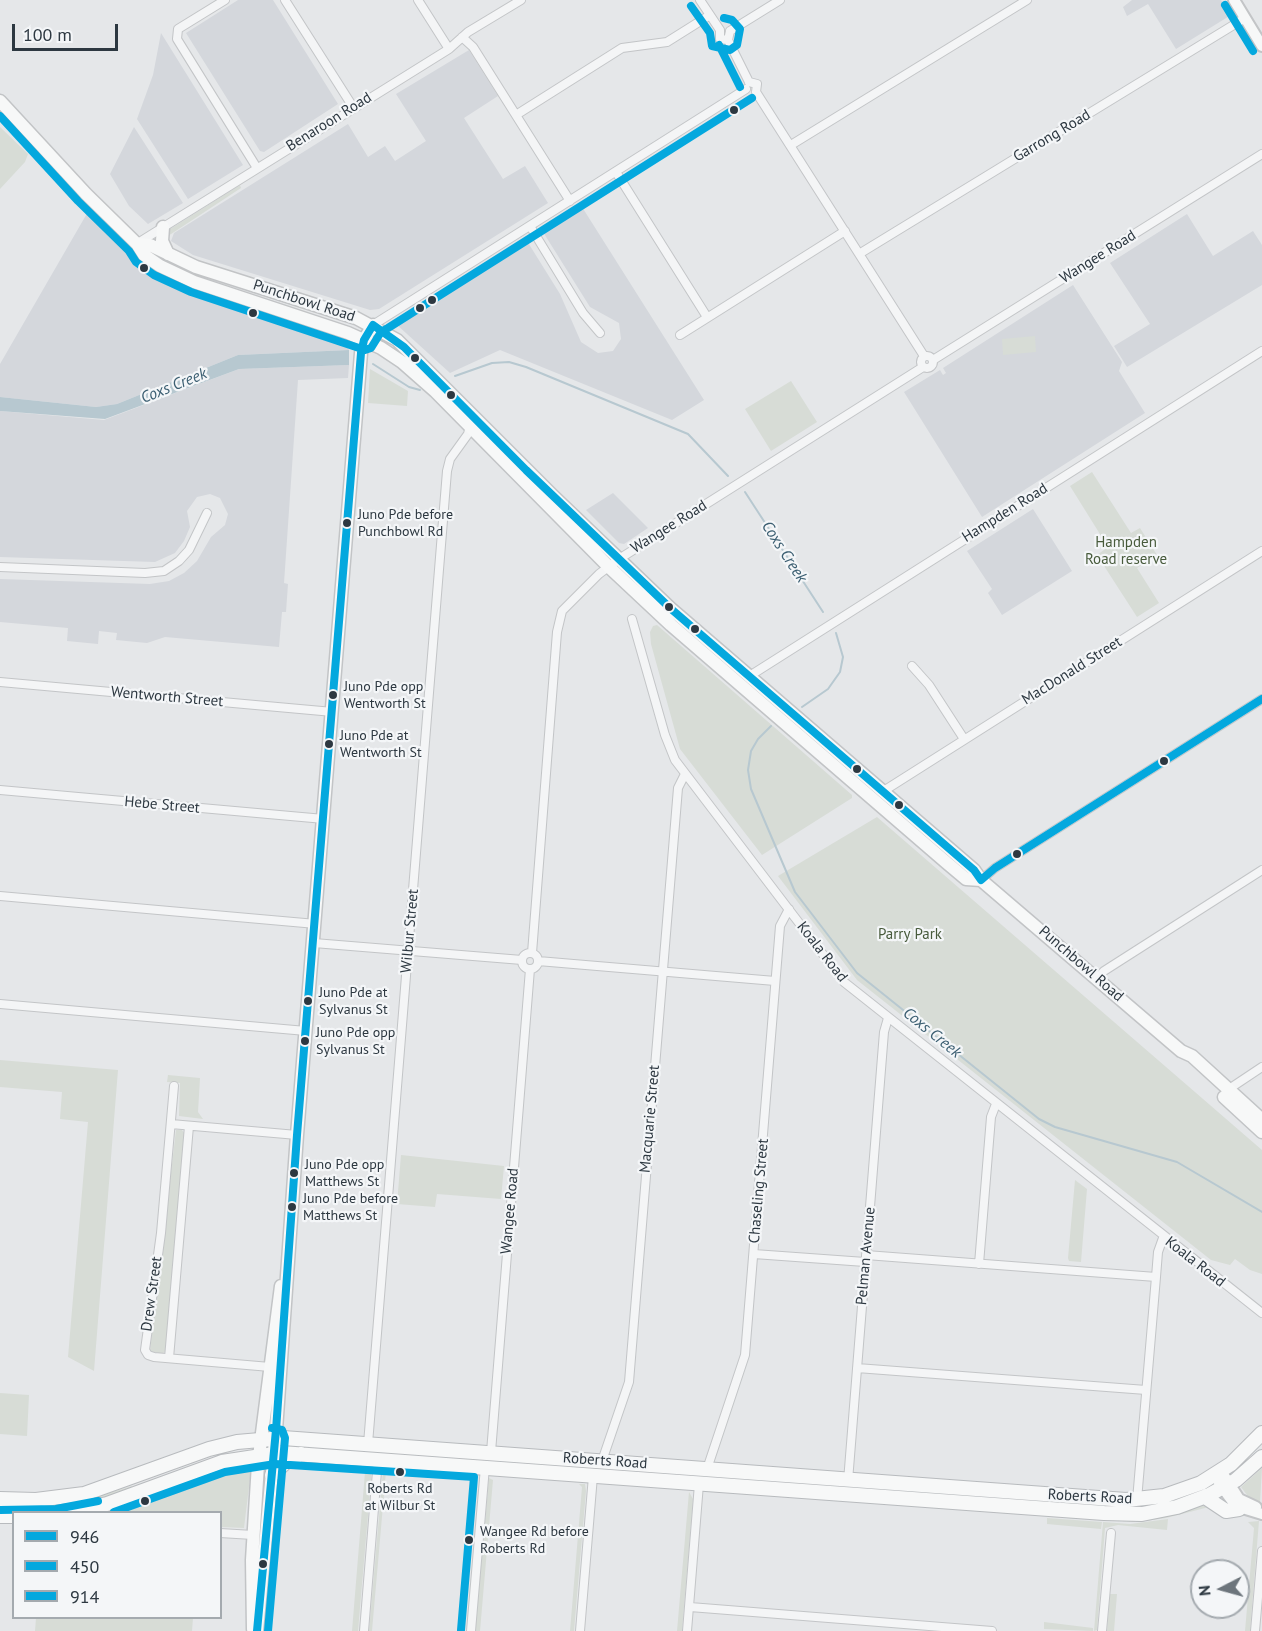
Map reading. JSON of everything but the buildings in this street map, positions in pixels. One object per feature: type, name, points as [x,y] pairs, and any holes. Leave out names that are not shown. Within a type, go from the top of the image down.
[{"type":"highway","name":"Roberts Road","points":[[0,1499],[55,1499],[84,1494],[209,1449],[268,1438],[491,1452],[1137,1500],[1184,1489],[1218,1473],[1244,1453],[1262,1433]]},
{"type":"highway","name":"Roberts Road","points":[[76,1511],[107,1504],[222,1462],[274,1453],[1122,1515],[1160,1511],[1205,1497],[1225,1487],[1262,1457]]},
{"type":"highway","points":[[272,1475],[287,1461],[301,1454]]},
{"type":"highway","points":[[1205,1497],[1226,1511],[1239,1509]]},
{"type":"main road","points":[[1234,0],[1262,46]]},
{"type":"main road","name":"Punchbowl Road","points":[[0,101],[150,260],[184,279],[364,340],[408,367],[614,563],[974,870],[981,880],[1181,1051],[1188,1062],[1262,1120]]},
{"type":"main road","points":[[163,227],[162,241],[170,256]]},
{"type":"main road","name":"Punchbowl Road","points":[[137,244],[150,245],[170,256],[373,325],[404,347],[614,563],[671,625],[947,864],[966,879],[981,880]]},
{"type":"main road","points":[[255,1631],[253,1535],[259,1455],[268,1438],[287,1261],[364,340],[373,325]]},
{"type":"main road","name":"Punchbowl Road","points":[[1224,1092],[1262,1132]]},
{"type":"main road","points":[[255,1631],[274,1453],[268,1438],[270,1367],[278,1298],[287,1261]]},
{"type":"main road","points":[[1218,1473],[1239,1509],[1262,1514]]},
{"type":"main road","points":[[1225,1487],[1245,1503],[1262,1508]]},
{"type":"street","points":[[225,0],[178,29],[177,39],[256,168]]},
{"type":"street","points":[[285,0],[353,107]]},
{"type":"street","points":[[418,0],[449,49]]},
{"type":"street","name":"Benaroon Road","points":[[137,244],[449,49],[462,37],[521,0]]},
{"type":"street","points":[[700,0],[720,30],[720,39],[728,40]]},
{"type":"street","points":[[748,86],[728,40],[730,31],[780,0]]},
{"type":"street","points":[[791,145],[1027,0]]},
{"type":"street","points":[[516,115],[622,48],[666,42],[710,15]]},
{"type":"street","name":"Garrong Road","points":[[860,254],[1245,18]]},
{"type":"street","points":[[720,30],[726,28],[730,31]]},
{"type":"street","points":[[462,37],[473,48],[570,201]]},
{"type":"street","points":[[373,325],[748,86],[757,84],[756,92],[924,356]]},
{"type":"street","name":"Wangee Road","points":[[933,360],[1262,154]]},
{"type":"street","points":[[616,172],[707,318]]},
{"type":"street","points":[[530,226],[583,313],[600,333]]},
{"type":"street","points":[[680,335],[845,231]]},
{"type":"street","name":"Hampden Road","points":[[748,676],[1262,351]]},
{"type":"street","points":[[924,356],[929,356],[933,360],[931,367],[923,367],[921,361],[924,356]]},
{"type":"street","name":"Wangee Road","points":[[531,953],[558,622],[567,605],[614,563],[923,367]]},
{"type":"street","name":"Wilbur Street","points":[[368,1444],[447,471],[450,459],[468,434],[470,426]]},
{"type":"street","points":[[0,567],[145,573],[164,571],[189,550],[207,513]]},
{"type":"street","name":"MacDonald Street","points":[[882,792],[1262,550]]},
{"type":"street","name":"Koala Road","points":[[632,619],[664,735],[675,760],[844,982],[1164,1238],[1262,1313]]},
{"type":"street","points":[[912,666],[929,685],[964,739]]},
{"type":"street","name":"Wentworth Street","points":[[0,682],[333,712]]},
{"type":"street","points":[[981,880],[995,868],[1262,699]]},
{"type":"street","name":"Macquarie Street","points":[[602,1461],[629,1382],[678,788],[685,774]]},
{"type":"street","name":"Hebe Street","points":[[0,790],[324,819]]},
{"type":"street","points":[[1097,978],[1262,870]]},
{"type":"street","points":[[0,896],[316,924]]},
{"type":"street","name":"Chaseling Street","points":[[707,1469],[744,1360],[780,926],[789,909]]},
{"type":"street","points":[[314,943],[522,960]]},
{"type":"street","points":[[538,961],[536,966],[530,969],[523,965],[522,960],[524,955],[531,953],[538,961],[775,981]]},
{"type":"street","name":"Wangee Road","points":[[491,1452],[530,969]]},
{"type":"street","points":[[0,1004],[306,1031]]},
{"type":"street","name":"Pelman Avenue","points":[[847,1494],[884,1032],[888,1018]]},
{"type":"street","points":[[1224,1092],[1262,1067]]},
{"type":"street","name":"Drew Street","points":[[174,1086],[161,1233],[145,1347],[151,1357],[169,1358],[189,1126]]},
{"type":"street","points":[[979,1264],[991,1117],[996,1104]]},
{"type":"street","points":[[171,1124],[297,1135]]},
{"type":"street","points":[[1137,1500],[1158,1252],[1164,1238]]},
{"type":"street","points":[[754,1254],[979,1264],[1156,1277]]},
{"type":"street","points":[[169,1358],[270,1367]]},
{"type":"street","points":[[857,1368],[1146,1390]]},
{"type":"street","points":[[364,1631],[378,1460]]},
{"type":"street","points":[[471,1631],[485,1467]]},
{"type":"street","points":[[580,1631],[593,1476]]},
{"type":"street","points":[[687,1631],[699,1484]]},
{"type":"street","points":[[222,1533],[253,1535]]},
{"type":"street","points":[[1102,1631],[1111,1533]]},
{"type":"street","points":[[1258,1626],[1262,1551]]},
{"type":"street","points":[[690,1607],[992,1631]]},
{"type":"shaded area","points":[[238,0],[273,0],[338,104],[264,152],[260,151],[186,33]]},
{"type":"shaded area","points":[[1132,0],[1221,0],[1231,15],[1176,49],[1148,4],[1127,16],[1123,7]]},
{"type":"shaded area","points":[[161,33],[243,165],[188,199],[137,119],[153,75]]},
{"type":"shaded area","points":[[469,50],[498,96],[464,118],[503,179],[525,166],[548,203],[379,309],[370,310],[193,255],[171,241],[174,233],[348,124],[368,157],[385,146],[395,161],[426,141],[396,94]]},
{"type":"shaded area","points":[[134,127],[183,203],[148,224],[129,206],[110,174]]},
{"type":"shaded area","points":[[582,207],[704,400],[672,420],[500,350],[450,373],[396,324],[527,241],[560,294],[581,342],[598,353],[613,351],[621,339],[619,323],[590,307],[543,232]]},
{"type":"shaded area","points":[[89,210],[131,255],[166,279],[345,343],[349,350],[238,355],[117,404],[96,407],[0,397],[0,364]]},
{"type":"shaded area","points":[[1187,214],[1213,256],[1253,231],[1262,245],[1262,285],[1127,367],[1114,346],[1150,324],[1110,263]]},
{"type":"shaded area","points":[[1073,285],[1122,362],[1119,371],[1145,413],[982,517],[904,392],[940,370],[943,375],[946,373],[943,368]]},
{"type":"shaded area","points":[[349,365],[348,378],[298,380],[284,583],[288,584],[286,612],[282,612],[279,647],[165,637],[147,643],[116,640],[117,633],[99,631],[98,644],[67,641],[68,628],[0,622],[0,579],[150,584],[169,581],[184,573],[197,561],[211,537],[225,525],[228,514],[220,498],[210,494],[197,497],[187,511],[190,527],[184,541],[175,553],[155,562],[0,557],[0,411],[104,420],[239,369]]},
{"type":"shaded area","points":[[613,493],[648,528],[624,544],[619,543],[586,510]]},
{"type":"shaded area","points":[[1033,509],[1072,571],[1002,615],[988,593],[992,589],[967,551]]},
{"type":"green space","points":[[0,127],[28,154],[25,162],[0,189]]},
{"type":"green space","points":[[240,185],[241,188],[165,238],[167,231]]},
{"type":"green space","points":[[1035,336],[1036,352],[1003,355],[1002,339]]},
{"type":"green space","points":[[370,369],[408,391],[407,406],[368,403]]},
{"type":"green space","points":[[791,381],[817,422],[771,451],[745,409]]},
{"type":"green space","name":"Hampden Road reserve","points":[[1092,472],[1131,533],[1140,528],[1157,555],[1137,568],[1159,603],[1137,617],[1097,555],[1108,547],[1070,486]]},
{"type":"green space","points":[[657,625],[852,795],[852,798],[762,855],[680,749],[651,644],[650,632],[653,626]]},
{"type":"green space","name":"Parry Park","points":[[877,817],[1262,1150],[1262,1274],[1250,1270],[1235,1259],[1230,1265],[1211,1260],[857,980],[778,876]]},
{"type":"green space","points":[[0,1060],[118,1070],[94,1371],[68,1357],[88,1122],[60,1119],[62,1092],[0,1087]]},
{"type":"green space","points":[[168,1075],[200,1078],[198,1112],[203,1119],[179,1116],[180,1083],[167,1082]]},
{"type":"green space","points":[[176,1130],[182,1130],[185,1134],[167,1350],[162,1354],[150,1351]]},
{"type":"green space","points":[[401,1155],[504,1166],[501,1199],[437,1194],[435,1207],[397,1204]]},
{"type":"green space","points":[[1075,1180],[1087,1189],[1081,1262],[1069,1261],[1068,1258]]},
{"type":"green space","points":[[0,1393],[29,1395],[27,1436],[0,1434]]},
{"type":"green space","points":[[346,1449],[838,1485],[361,1452]]},
{"type":"green space","points":[[248,1464],[251,1470],[244,1528],[222,1527],[222,1511],[102,1511],[223,1468]]},
{"type":"green space","points":[[1262,1468],[1260,1502],[1258,1502],[1250,1499],[1241,1487]]},
{"type":"green space","points":[[383,1471],[386,1471],[372,1631],[369,1631]]},
{"type":"green space","points":[[365,1472],[371,1474],[371,1480],[358,1631],[352,1631]]},
{"type":"green space","points":[[489,1478],[493,1480],[480,1631],[475,1631]]},
{"type":"green space","points":[[579,1484],[585,1484],[586,1491],[574,1631],[570,1631],[582,1487]]},
{"type":"green space","points":[[132,1486],[133,1489],[77,1506],[58,1509],[27,1509],[27,1506],[99,1496]]},
{"type":"green space","points":[[903,1489],[1157,1506],[1135,1509],[921,1495]]},
{"type":"green space","points":[[689,1492],[693,1499],[682,1631],[677,1631]]},
{"type":"green space","points":[[1203,1505],[1209,1507],[1139,1522],[1048,1517],[1139,1520],[1165,1516]]},
{"type":"green space","points":[[1047,1518],[1102,1522],[1101,1529],[1047,1524]]},
{"type":"green space","points":[[1168,1519],[1167,1530],[1118,1525],[1105,1528],[1097,1630],[1094,1631],[1103,1522],[1130,1524]]},
{"type":"green space","points":[[1259,1521],[1250,1631],[1245,1631],[1246,1619],[1250,1619],[1250,1574],[1254,1528],[1248,1522]]},
{"type":"green space","points":[[1110,1594],[1117,1594],[1114,1631],[1107,1631]]},
{"type":"green space","points":[[36,1619],[193,1619],[192,1631],[35,1631]]},
{"type":"green space","points":[[1044,1622],[1093,1628],[1093,1631],[1044,1629]]},
{"type":"water","points":[[349,350],[349,365],[239,369],[105,419],[0,411],[0,397],[96,407],[117,404],[238,355]]},
{"type":"waterway","name":"Coxs Creek","points":[[455,376],[492,363],[509,362],[526,367],[688,434],[728,476]]},
{"type":"waterway","name":"Coxs Creek","points":[[373,364],[409,387],[420,390]]},
{"type":"waterway","name":"Coxs Creek","points":[[745,492],[823,612]]},
{"type":"waterway","name":"Coxs Creek","points":[[802,707],[828,689],[840,672],[843,657],[836,633]]},
{"type":"waterway","name":"Coxs Creek","points":[[771,726],[758,739],[751,751],[748,770],[751,789],[795,892],[857,973],[1039,1119],[1055,1127],[1177,1162],[1262,1212]]},
{"type":"transit line","name":"450","points":[[1225,5],[1253,51]]},
{"type":"transit line","name":"450","points":[[691,6],[710,33],[712,46],[730,50],[737,45],[740,29],[732,20],[724,18]]},
{"type":"transit line","name":"450","points":[[719,45],[740,87]]},
{"type":"transit line","name":"450","points":[[0,116],[78,201],[129,251],[136,262],[154,275],[191,292],[365,350],[371,348],[381,332],[752,98]]},
{"type":"transit line","name":"946","points":[[257,1631],[276,1430],[297,1135],[361,353],[364,340],[373,325],[404,347],[526,470],[670,608],[974,870],[981,880]]},
{"type":"transit line","name":"946","points":[[981,880],[995,868],[1262,699]]},
{"type":"transit line","name":"914","points":[[268,1631],[285,1438],[282,1430],[272,1428]]},
{"type":"transit line","name":"914","points":[[117,1511],[225,1472],[275,1464],[474,1477],[461,1630]]},
{"type":"transit line","name":"914","points":[[0,1510],[56,1509],[98,1501]]},
{"type":"place","name":"Juno Pde before Punchbowl Rd","points":[[347,523]]},
{"type":"place","name":"Juno Pde opp Wentworth St","points":[[333,695]]},
{"type":"place","name":"Juno Pde at Wentworth St","points":[[329,744]]},
{"type":"place","name":"Juno Pde at Sylvanus St","points":[[308,1001]]},
{"type":"place","name":"Juno Pde opp Sylvanus St","points":[[305,1041]]},
{"type":"place","name":"Juno Pde opp Matthews St","points":[[294,1173]]},
{"type":"place","name":"Juno Pde before Matthews St","points":[[292,1207]]},
{"type":"place","name":"Roberts Rd at Wilbur St","points":[[400,1472]]},
{"type":"place","name":"Wangee Rd before Roberts Rd","points":[[469,1540]]}]
